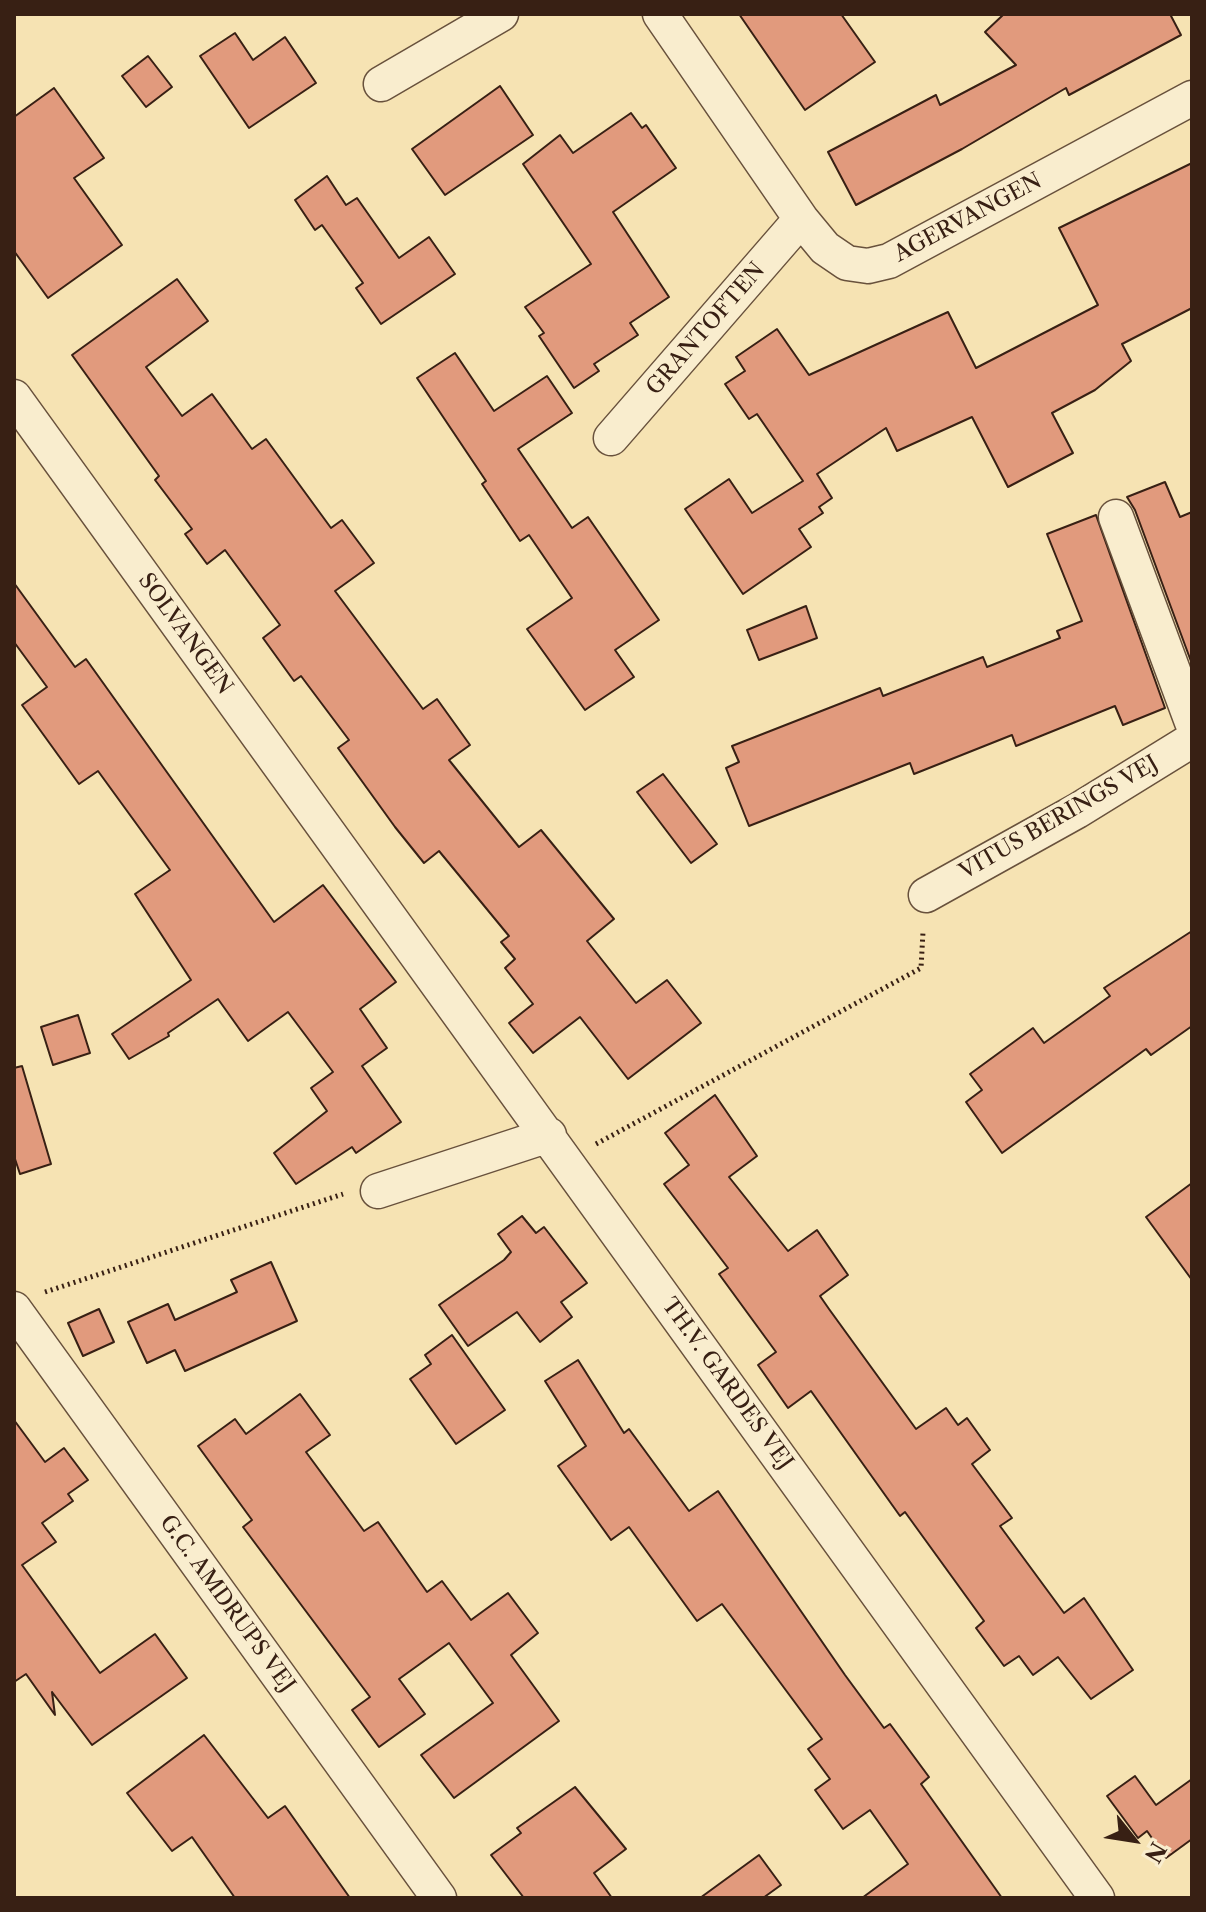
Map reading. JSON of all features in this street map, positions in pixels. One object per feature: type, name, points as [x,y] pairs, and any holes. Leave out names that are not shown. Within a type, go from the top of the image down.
[{"type":"street","points":[[381,84],[501,14]]},
{"type":"street","name":"AGERVANGEN","points":[[660,14],[801,219],[825,248],[847,263],[868,266],[889,261],[1192,98]]},
{"type":"street","name":"GRANTOFTEN","points":[[611,438],[801,219]]},
{"type":"street","name":"SOLVANGEN","points":[[14,397],[358,870]]},
{"type":"street","points":[[1116,517],[1192,722]]},
{"type":"street","name":"VITUS BERINGS VEJ","points":[[926,895],[1077,811],[1192,740]]},
{"type":"street","name":"TH.V. GARDES VEJ","points":[[358,870],[1097,1898]]},
{"type":"street","points":[[378,1191],[558,1148]]},
{"type":"street","name":"G.C. AMDRUPS VEJ","points":[[27,1302],[439,1898]]},
{"type":"path","points":[[558,1148],[921,968],[926,895]]},
{"type":"path","points":[[27,1302],[367,1186],[378,1191]]},
{"type":"building","points":[[739,14],[841,14],[875,62],[805,110]]},
{"type":"building","points":[[1004,14],[1170,14],[1181,35],[1069,95],[1066,88],[962,149],[856,205],[828,152],[936,95],[940,105],[1016,65],[985,32]]},
{"type":"building","points":[[235,33],[253,60],[285,37],[316,83],[249,128],[200,56]]},
{"type":"building","points":[[148,56],[172,87],[146,107],[122,76]]},
{"type":"building","points":[[500,86],[533,135],[445,195],[412,149]]},
{"type":"building","points":[[54,88],[104,158],[74,178],[122,245],[48,298],[14,251],[14,117]]},
{"type":"building","points":[[631,113],[642,128],[646,125],[676,168],[613,212],[669,297],[630,323],[638,335],[594,364],[599,371],[574,388],[539,336],[544,333],[525,307],[591,264],[523,164],[560,135],[573,153]]},
{"type":"building","points":[[1192,163],[1192,308],[1122,344],[1131,361],[1095,390],[1052,413],[1073,453],[1008,487],[972,417],[897,451],[886,428],[817,474],[832,498],[819,507],[823,513],[799,529],[811,547],[743,594],[685,509],[729,479],[752,513],[803,481],[757,414],[749,419],[725,384],[745,371],[736,357],[777,329],[809,375],[948,312],[976,368],[1098,305],[1059,228]]},
{"type":"building","points":[[327,176],[346,205],[357,198],[399,258],[429,237],[455,274],[381,324],[356,288],[363,283],[322,225],[315,230],[295,200]]},
{"type":"building","points":[[177,279],[208,321],[146,367],[182,416],[212,394],[252,449],[266,439],[331,528],[342,520],[374,563],[335,591],[423,709],[437,699],[470,745],[449,760],[519,847],[541,830],[614,919],[587,941],[636,1003],[667,980],[701,1023],[628,1079],[580,1017],[533,1053],[509,1023],[533,1004],[505,968],[515,959],[501,942],[509,936],[439,851],[424,863],[395,827],[338,748],[349,740],[301,676],[294,681],[263,638],[280,625],[225,550],[207,564],[185,534],[192,529],[155,480],[159,476],[72,355]]},
{"type":"building","points":[[455,353],[494,411],[547,376],[572,413],[518,449],[572,528],[588,517],[659,620],[615,650],[634,677],[585,710],[527,629],[572,598],[529,535],[520,541],[482,484],[486,481],[417,378]]},
{"type":"building","points":[[1165,482],[1180,517],[1192,512],[1192,664],[1135,510],[1127,497]]},
{"type":"building","points":[[1096,515],[1165,708],[1123,725],[1115,706],[1016,746],[1012,735],[914,774],[910,763],[749,826],[726,768],[739,762],[732,746],[880,688],[883,696],[983,657],[987,667],[1060,638],[1057,631],[1082,621],[1047,534]]},
{"type":"building","points":[[14,583],[75,667],[86,659],[274,922],[323,885],[396,982],[360,1009],[387,1048],[362,1066],[401,1122],[356,1153],[352,1147],[296,1184],[274,1153],[327,1111],[311,1088],[333,1072],[288,1012],[248,1041],[218,999],[168,1033],[169,1036],[129,1059],[112,1034],[191,980],[135,894],[170,870],[98,771],[79,784],[22,705],[47,687],[14,642]]},
{"type":"building","points":[[806,606],[817,638],[759,660],[747,630]]},
{"type":"building","points":[[663,774],[717,844],[691,863],[637,792]]},
{"type":"building","points":[[1192,931],[1192,1026],[1151,1055],[1146,1049],[1002,1153],[966,1102],[982,1090],[970,1074],[1033,1028],[1044,1043],[1110,996],[1104,988]]},
{"type":"building","points":[[78,1015],[90,1053],[53,1065],[41,1027]]},
{"type":"building","points":[[22,1066],[51,1164],[20,1174],[14,1156],[14,1068]]},
{"type":"building","points":[[715,1095],[757,1156],[729,1177],[788,1251],[817,1230],[848,1275],[820,1296],[829,1309],[916,1429],[946,1408],[958,1425],[967,1418],[990,1450],[972,1464],[1012,1518],[1000,1526],[1064,1613],[1084,1598],[1133,1670],[1091,1699],[1058,1657],[1033,1675],[1019,1656],[1004,1666],[976,1628],[984,1621],[905,1512],[900,1516],[811,1391],[788,1408],[758,1365],[776,1352],[719,1274],[728,1268],[664,1184],[689,1165],[665,1133]]},
{"type":"building","points":[[1192,1183],[1192,1280],[1146,1217]]},
{"type":"building","points":[[522,1216],[536,1233],[544,1227],[587,1283],[561,1302],[572,1317],[540,1342],[517,1312],[468,1346],[439,1305],[504,1260],[511,1252],[498,1234]]},
{"type":"building","points":[[271,1262],[297,1321],[185,1371],[175,1350],[147,1363],[128,1322],[168,1304],[175,1320],[237,1292],[231,1280]]},
{"type":"building","points":[[99,1309],[114,1342],[83,1356],[68,1323]]},
{"type":"building","points":[[452,1335],[505,1410],[456,1444],[410,1379],[431,1364],[425,1355]]},
{"type":"building","points":[[578,1360],[624,1433],[629,1429],[689,1511],[718,1491],[884,1728],[890,1724],[929,1777],[921,1784],[1002,1898],[862,1898],[908,1864],[870,1810],[843,1829],[815,1790],[830,1779],[808,1749],[822,1739],[722,1604],[697,1621],[629,1527],[611,1540],[558,1466],[586,1446],[545,1381]]},
{"type":"building","points":[[300,1394],[330,1435],[306,1452],[364,1531],[378,1522],[427,1592],[442,1581],[471,1620],[508,1593],[538,1633],[511,1655],[559,1721],[454,1798],[421,1755],[493,1703],[449,1643],[399,1679],[425,1714],[379,1747],[352,1710],[370,1697],[243,1527],[252,1520],[198,1446],[235,1419],[246,1434]]},
{"type":"building","points":[[14,1420],[45,1462],[64,1448],[88,1480],[68,1494],[73,1501],[42,1523],[56,1542],[22,1565],[100,1673],[155,1634],[187,1678],[92,1745],[52,1692],[55,1715],[26,1674],[14,1682]]},
{"type":"building","points":[[204,1735],[268,1818],[285,1806],[350,1898],[235,1898],[192,1837],[172,1851],[127,1793]]},
{"type":"building","points":[[1135,1776],[1156,1805],[1192,1779],[1192,1839],[1166,1858],[1147,1831],[1138,1838],[1107,1796]]},
{"type":"building","points":[[575,1787],[626,1849],[594,1873],[612,1898],[524,1898],[491,1855],[521,1833],[517,1828]]},
{"type":"building","points":[[759,1855],[781,1885],[763,1898],[700,1898]]}]
